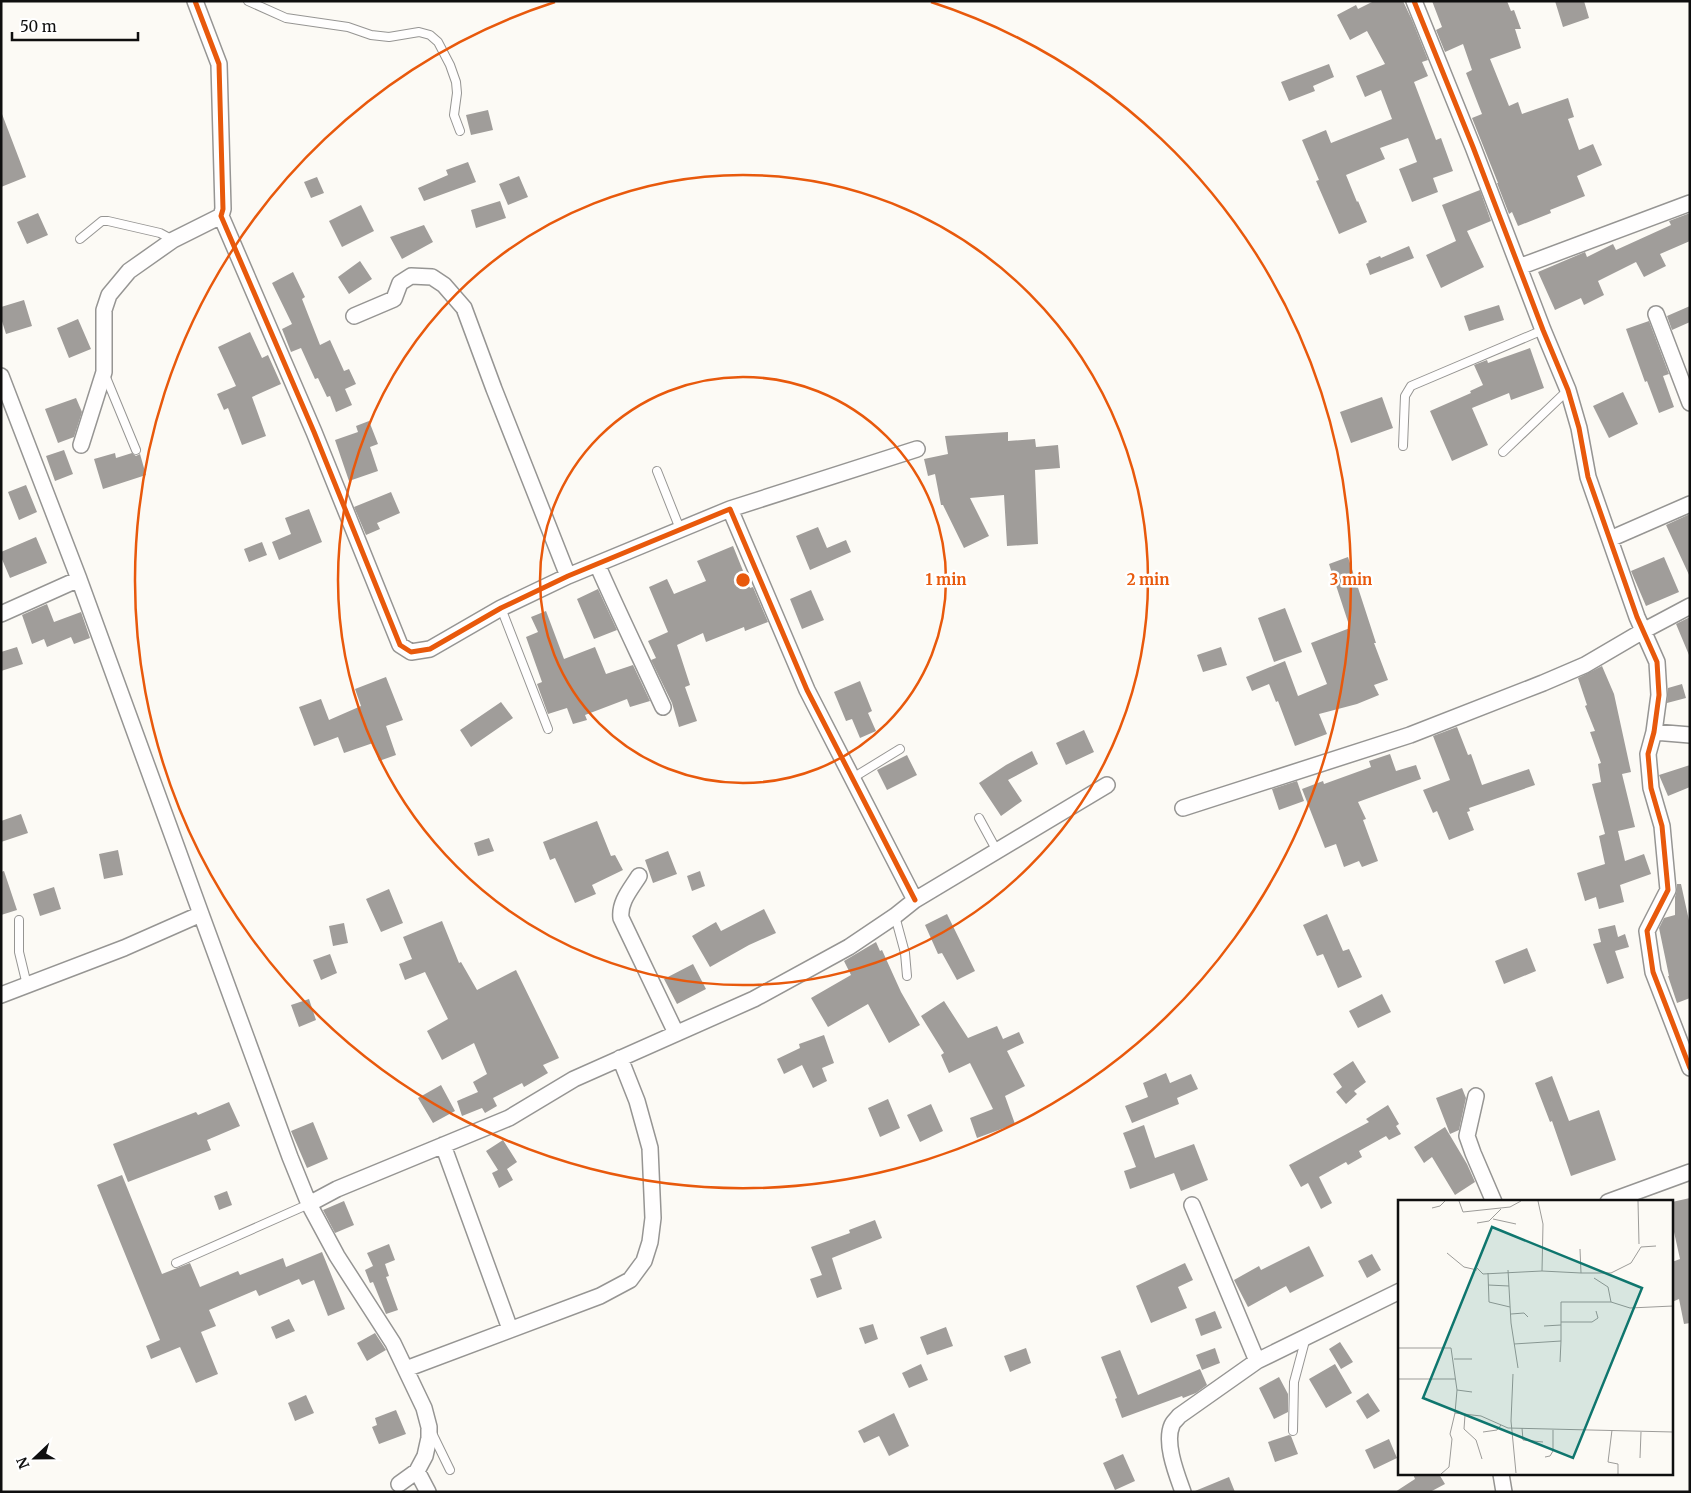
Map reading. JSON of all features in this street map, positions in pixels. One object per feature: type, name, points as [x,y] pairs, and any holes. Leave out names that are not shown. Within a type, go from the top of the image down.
[{"type":"street","points":[[195,1],[219,64],[223,209],[221,216],[314,432],[400,645],[411,652],[430,649],[501,608],[568,576],[680,529],[730,509],[917,449]]},
{"type":"street","points":[[1414,1],[1568,390],[1579,428],[1588,477],[1643,631],[1657,662],[1659,695],[1654,732],[1648,754],[1651,788],[1662,826],[1668,890],[1647,931],[1653,972],[1690,1068]]},
{"type":"street","points":[[1519,267],[1690,203]]},
{"type":"street","points":[[81,445],[104,372],[104,310],[109,295],[128,272],[173,240],[221,216]]},
{"type":"street","points":[[354,316],[394,298],[400,283],[411,276],[432,277],[444,285],[464,308],[568,576]]},
{"type":"street","points":[[1656,314],[1690,404]]},
{"type":"street","points":[[1,376],[80,579],[276,1120],[309,1204],[337,1256],[393,1343],[424,1408],[430,1438],[425,1456],[417,1471],[399,1484]]},
{"type":"street","points":[[1610,539],[1690,504]]},
{"type":"street","points":[[730,509],[807,690],[914,900]]},
{"type":"street","points":[[597,564],[662,707]]},
{"type":"street","points":[[1,614],[80,579]]},
{"type":"street","points":[[1183,808],[1410,735],[1543,683],[1586,665],[1690,606]]},
{"type":"street","points":[[1654,732],[1690,735]]},
{"type":"street","points":[[309,1204],[337,1189],[509,1118],[574,1080],[771,990],[849,947],[895,916],[914,900],[1107,786]]},
{"type":"street","points":[[639,876],[622,902],[621,918],[676,1033]]},
{"type":"street","points":[[1,995],[124,948],[202,914]]},
{"type":"street","points":[[406,1369],[600,1296],[630,1280],[644,1261],[650,1242],[652,1218],[650,1148],[637,1101],[620,1058]]},
{"type":"street","points":[[1476,1096],[1467,1136],[1493,1200]]},
{"type":"street","points":[[443,1145],[510,1329]]},
{"type":"street","points":[[1614,1200],[1688,1177]]},
{"type":"street","points":[[1192,1205],[1257,1361]]},
{"type":"street","points":[[1183,1492],[1171,1454],[1172,1425],[1180,1416],[1257,1361],[1398,1293]]},
{"type":"street","points":[[417,1471],[428,1492]]},
{"type":"street","points":[[1501,1476],[1504,1492]]},
{"type":"lane","points":[[248,1],[286,18],[348,27],[371,35],[389,37],[419,32],[430,35],[438,42],[450,65],[456,82],[457,93],[454,115],[460,131]]},
{"type":"lane","points":[[80,240],[102,221],[108,220],[160,233],[173,240]]},
{"type":"lane","points":[[1403,446],[1405,396],[1411,386],[1543,330]]},
{"type":"lane","points":[[104,372],[136,450]]},
{"type":"lane","points":[[1504,452],[1568,390]]},
{"type":"lane","points":[[657,471],[680,529]]},
{"type":"lane","points":[[501,608],[548,729]]},
{"type":"lane","points":[[852,779],[900,749]]},
{"type":"lane","points":[[980,818],[996,851]]},
{"type":"lane","points":[[895,916],[906,953],[906,976]]},
{"type":"lane","points":[[19,920],[19,952],[28,985]]},
{"type":"lane","points":[[176,1263],[309,1204]]},
{"type":"lane","points":[[1293,1431],[1294,1382],[1306,1337]]},
{"type":"lane","points":[[429,1427],[450,1470]]},
{"type":"building","points":[[1374,1],[1403,1],[1412,20],[1428,60],[1422,62],[1428,76],[1414,82],[1436,140],[1441,138],[1453,171],[1433,178],[1438,192],[1412,202],[1399,169],[1417,162],[1408,138],[1380,148],[1385,159],[1346,175],[1367,222],[1339,234],[1316,181],[1319,180],[1302,140],[1326,130],[1331,143],[1392,119],[1381,90],[1365,97],[1356,76],[1385,64],[1367,31],[1350,40],[1337,15],[1356,5],[1358,9]]},
{"type":"building","points":[[1432,1],[1507,1],[1511,11],[1514,10],[1521,29],[1515,29],[1521,48],[1490,59],[1509,106],[1518,102],[1522,114],[1568,98],[1574,117],[1568,119],[1579,150],[1593,144],[1602,165],[1577,176],[1585,196],[1550,210],[1551,213],[1518,226],[1512,212],[1509,214],[1472,118],[1482,114],[1466,73],[1472,70],[1463,44],[1445,52],[1436,30],[1442,27]]},
{"type":"building","points":[[1555,1],[1584,1],[1589,18],[1563,27]]},
{"type":"building","points":[[1329,64],[1334,77],[1313,86],[1315,91],[1289,101],[1281,82]]},
{"type":"building","points":[[488,110],[493,130],[471,135],[466,115]]},
{"type":"building","points":[[1,115],[26,177],[1,187]]},
{"type":"building","points":[[468,162],[476,182],[424,201],[418,188],[448,175],[446,170]]},
{"type":"building","points":[[519,176],[528,197],[508,205],[499,184]]},
{"type":"building","points":[[317,177],[324,193],[311,198],[304,182]]},
{"type":"building","points":[[1480,190],[1491,221],[1467,231],[1484,267],[1441,288],[1426,255],[1456,241],[1442,205]]},
{"type":"building","points":[[500,201],[506,218],[476,228],[471,210]]},
{"type":"building","points":[[361,205],[374,231],[342,247],[329,221]]},
{"type":"building","points":[[38,213],[48,235],[27,244],[17,222]]},
{"type":"building","points":[[1690,213],[1690,241],[1660,254],[1666,266],[1644,277],[1636,262],[1598,281],[1604,295],[1584,305],[1581,298],[1555,310],[1538,272],[1585,252],[1587,257],[1613,244],[1616,250],[1671,225],[1669,221]]},
{"type":"building","points":[[424,225],[433,242],[402,259],[390,237]]},
{"type":"building","points":[[1409,246],[1414,258],[1370,275],[1366,264],[1368,261],[1380,256],[1381,258]]},
{"type":"building","points":[[360,261],[372,279],[349,294],[338,277]]},
{"type":"building","points":[[293,272],[305,297],[302,299],[320,345],[330,340],[344,371],[349,369],[356,384],[345,389],[352,405],[336,412],[330,396],[327,397],[318,378],[315,379],[301,348],[291,352],[282,329],[292,324],[272,283]]},
{"type":"building","points":[[24,300],[32,326],[6,334],[1,318],[1,307]]},
{"type":"building","points":[[1499,305],[1504,320],[1469,331],[1464,316]]},
{"type":"building","points":[[1690,306],[1690,322],[1672,330],[1667,316]]},
{"type":"building","points":[[78,319],[91,349],[69,358],[57,328]]},
{"type":"building","points":[[1649,321],[1669,374],[1663,376],[1674,407],[1659,413],[1647,381],[1645,382],[1626,329]]},
{"type":"building","points":[[250,332],[262,358],[268,355],[281,384],[252,397],[266,436],[242,445],[228,408],[224,410],[217,394],[236,386],[218,347]]},
{"type":"building","points":[[1530,348],[1544,388],[1511,400],[1509,393],[1472,408],[1488,445],[1452,461],[1430,411],[1471,393],[1470,391],[1483,385],[1474,365],[1487,360],[1488,363]]},
{"type":"building","points":[[1623,392],[1638,424],[1609,438],[1593,406]]},
{"type":"building","points":[[1382,397],[1393,428],[1351,443],[1340,412]]},
{"type":"building","points":[[76,398],[82,412],[74,437],[58,443],[45,409]]},
{"type":"building","points":[[369,421],[378,444],[370,447],[378,471],[349,481],[335,440],[358,432],[356,426]]},
{"type":"building","points":[[1008,432],[1008,441],[1035,439],[1036,447],[1058,445],[1060,468],[1035,470],[1038,544],[1007,546],[1004,495],[970,498],[989,536],[964,548],[943,505],[941,505],[935,474],[928,476],[924,459],[948,454],[945,436]]},
{"type":"building","points":[[64,450],[73,474],[55,481],[46,456]]},
{"type":"building","points":[[115,453],[116,458],[132,453],[136,456],[140,454],[146,475],[103,489],[94,459]]},
{"type":"building","points":[[26,485],[37,512],[19,520],[8,492]]},
{"type":"building","points":[[391,492],[400,513],[377,523],[380,529],[366,535],[354,507]]},
{"type":"building","points":[[309,509],[322,542],[279,560],[272,542],[291,534],[285,518]]},
{"type":"building","points":[[1690,514],[1690,577],[1666,525]]},
{"type":"building","points":[[818,527],[827,548],[846,540],[851,552],[810,570],[796,536]]},
{"type":"building","points":[[36,537],[47,563],[10,578],[1,557],[1,552]]},
{"type":"building","points":[[262,542],[267,555],[249,562],[244,549]]},
{"type":"building","points":[[733,546],[750,588],[753,587],[768,622],[745,631],[744,627],[706,642],[703,633],[677,645],[690,685],[685,687],[697,721],[679,727],[672,703],[651,660],[656,658],[648,641],[668,632],[649,587],[667,579],[674,594],[706,581],[697,561]]},
{"type":"building","points":[[1348,557],[1376,643],[1374,643],[1388,680],[1374,685],[1379,695],[1357,704],[1319,714],[1327,734],[1295,746],[1278,701],[1276,702],[1269,684],[1252,691],[1246,677],[1285,661],[1298,696],[1327,684],[1311,643],[1350,628],[1329,564]]},
{"type":"building","points":[[1664,557],[1679,592],[1646,606],[1631,571]]},
{"type":"building","points":[[598,589],[617,630],[594,639],[577,599]]},
{"type":"building","points":[[811,590],[824,620],[802,629],[790,599]]},
{"type":"building","points":[[47,604],[54,622],[81,612],[90,638],[74,644],[71,637],[47,647],[44,639],[32,644],[22,615]]},
{"type":"building","points":[[1285,608],[1302,652],[1274,662],[1258,618]]},
{"type":"building","points":[[546,611],[564,659],[595,647],[606,674],[633,665],[650,701],[630,707],[627,699],[585,715],[587,720],[573,724],[567,708],[548,714],[537,684],[542,682],[526,637],[538,632],[531,617]]},
{"type":"building","points":[[1690,617],[1690,655],[1689,655],[1676,624]]},
{"type":"building","points":[[17,647],[23,664],[1,671],[1,652]]},
{"type":"building","points":[[1221,647],[1227,665],[1203,672],[1197,655]]},
{"type":"building","points":[[1602,666],[1614,694],[1631,772],[1622,774],[1635,827],[1618,831],[1625,861],[1644,854],[1651,874],[1620,885],[1624,902],[1599,909],[1596,897],[1585,901],[1577,873],[1605,864],[1599,836],[1605,834],[1592,784],[1601,782],[1598,764],[1601,763],[1590,732],[1595,731],[1585,706],[1587,705],[1578,678]]},
{"type":"building","points":[[386,677],[403,720],[386,726],[396,755],[379,761],[373,743],[344,753],[338,737],[314,746],[299,707],[321,699],[329,720],[361,706],[355,689]]},
{"type":"building","points":[[860,681],[872,711],[868,713],[876,731],[860,738],[852,719],[846,721],[834,692]]},
{"type":"building","points":[[1682,684],[1686,698],[1667,703],[1668,688]]},
{"type":"building","points":[[501,702],[513,718],[471,747],[460,730]]},
{"type":"building","points":[[1457,727],[1468,755],[1471,754],[1482,785],[1529,769],[1535,785],[1469,808],[1470,811],[1467,812],[1474,830],[1449,840],[1437,811],[1433,813],[1423,790],[1450,780],[1433,736]]},
{"type":"building","points":[[1084,730],[1094,752],[1066,765],[1056,743]]},
{"type":"building","points":[[1032,751],[1038,764],[1008,780],[1022,801],[1001,816],[979,783]]},
{"type":"building","points":[[1390,754],[1396,771],[1416,765],[1421,779],[1358,802],[1366,819],[1363,820],[1378,861],[1362,867],[1359,861],[1344,867],[1336,844],[1325,848],[1302,789],[1323,781],[1324,784],[1371,767],[1369,761]]},
{"type":"building","points":[[907,755],[917,775],[887,790],[877,770]]},
{"type":"building","points":[[1690,765],[1690,787],[1668,796],[1659,775]]},
{"type":"building","points":[[1297,781],[1304,801],[1279,810],[1272,789]]},
{"type":"building","points":[[21,814],[28,833],[1,842],[1,821]]},
{"type":"building","points":[[597,821],[611,856],[615,855],[623,870],[592,885],[596,894],[575,903],[555,858],[550,860],[543,842]]},
{"type":"building","points":[[489,838],[494,851],[478,856],[474,843]]},
{"type":"building","points":[[118,850],[123,875],[104,879],[99,854]]},
{"type":"building","points":[[668,851],[677,874],[653,883],[645,860]]},
{"type":"building","points":[[4,871],[17,910],[1,915],[1,872]]},
{"type":"building","points":[[700,871],[705,886],[692,891],[687,876]]},
{"type":"building","points":[[1677,884],[1681,884],[1690,925],[1690,998],[1677,1003],[1668,976],[1659,928],[1664,918],[1675,915]]},
{"type":"building","points":[[54,887],[61,909],[40,916],[33,894]]},
{"type":"building","points":[[389,889],[403,923],[381,932],[366,899]]},
{"type":"building","points":[[764,909],[776,933],[749,945],[710,967],[692,936],[716,922],[721,931]]},
{"type":"building","points":[[947,914],[975,971],[957,980],[942,953],[938,954],[925,925]]},
{"type":"building","points":[[1327,914],[1343,951],[1349,949],[1362,977],[1338,988],[1323,954],[1317,956],[1303,925]]},
{"type":"building","points":[[442,921],[459,963],[461,962],[477,990],[516,970],[559,1058],[543,1065],[548,1073],[524,1087],[522,1083],[493,1098],[497,1106],[485,1113],[482,1108],[462,1116],[457,1101],[478,1092],[473,1082],[487,1074],[474,1043],[442,1060],[427,1031],[448,1019],[425,972],[405,980],[399,964],[412,959],[403,937]]},
{"type":"building","points":[[344,923],[348,943],[333,946],[329,926]]},
{"type":"building","points":[[1615,925],[1618,937],[1625,934],[1629,947],[1615,951],[1624,978],[1607,984],[1593,944],[1601,942],[1598,929]]},
{"type":"building","points":[[876,942],[880,951],[882,950],[901,992],[920,1025],[889,1043],[868,1004],[828,1027],[811,998],[851,975],[844,961]]},
{"type":"building","points":[[1527,948],[1536,971],[1504,984],[1495,961]]},
{"type":"building","points":[[330,954],[337,973],[321,980],[313,960]]},
{"type":"building","points":[[693,964],[706,989],[677,1004],[664,979]]},
{"type":"building","points":[[1382,994],[1391,1012],[1358,1028],[1349,1011]]},
{"type":"building","points":[[309,999],[316,1020],[299,1027],[291,1005]]},
{"type":"building","points":[[944,1001],[968,1038],[997,1026],[1003,1039],[1019,1032],[1024,1043],[1007,1051],[1025,1086],[1005,1096],[1015,1124],[977,1138],[970,1118],[993,1109],[970,1063],[949,1073],[941,1055],[944,1053],[921,1016]]},
{"type":"building","points":[[824,1035],[834,1063],[822,1068],[827,1081],[813,1088],[802,1065],[784,1074],[777,1059],[800,1048],[799,1044]]},
{"type":"building","points":[[1353,1061],[1366,1082],[1354,1091],[1357,1094],[1346,1104],[1336,1092],[1342,1087],[1333,1074]]},
{"type":"building","points":[[1166,1073],[1170,1083],[1191,1074],[1198,1089],[1177,1098],[1179,1104],[1132,1123],[1125,1106],[1148,1097],[1143,1083]]},
{"type":"building","points":[[1552,1076],[1569,1121],[1599,1110],[1616,1160],[1571,1176],[1552,1121],[1550,1122],[1535,1083]]},
{"type":"building","points":[[441,1085],[455,1111],[433,1123],[418,1098]]},
{"type":"building","points":[[1462,1088],[1466,1098],[1459,1130],[1450,1134],[1436,1098]]},
{"type":"building","points":[[888,1099],[900,1128],[880,1137],[868,1108]]},
{"type":"building","points":[[229,1102],[240,1126],[207,1140],[211,1150],[128,1182],[113,1144],[196,1112],[198,1115]]},
{"type":"building","points":[[931,1104],[943,1131],[920,1142],[907,1115]]},
{"type":"building","points":[[1388,1105],[1399,1124],[1396,1126],[1401,1134],[1389,1140],[1386,1136],[1359,1151],[1362,1157],[1348,1165],[1346,1162],[1319,1177],[1332,1203],[1321,1209],[1308,1183],[1301,1187],[1289,1165],[1369,1122],[1366,1119]]},
{"type":"building","points":[[313,1122],[328,1159],[307,1168],[291,1131]]},
{"type":"building","points":[[1144,1125],[1155,1158],[1194,1144],[1208,1180],[1181,1191],[1174,1173],[1130,1189],[1124,1171],[1136,1167],[1123,1133]]},
{"type":"building","points":[[1445,1127],[1467,1164],[1475,1182],[1455,1195],[1432,1157],[1424,1163],[1414,1147]]},
{"type":"building","points":[[503,1140],[517,1162],[507,1169],[513,1180],[499,1188],[492,1173],[498,1170],[486,1151]]},
{"type":"building","points":[[122,1175],[162,1274],[190,1263],[200,1287],[238,1271],[240,1275],[283,1258],[286,1267],[322,1252],[345,1309],[328,1316],[314,1280],[302,1285],[299,1279],[259,1296],[256,1290],[209,1310],[216,1326],[201,1332],[218,1374],[196,1383],[180,1347],[151,1359],[146,1346],[160,1340],[97,1185]]},
{"type":"building","points":[[227,1191],[232,1205],[219,1210],[214,1196]]},
{"type":"building","points":[[1690,1198],[1690,1323],[1684,1324],[1679,1299],[1674,1301],[1674,1261],[1680,1259],[1674,1232],[1674,1202]]},
{"type":"building","points":[[344,1201],[354,1225],[335,1233],[323,1210]]},
{"type":"building","points":[[875,1220],[882,1238],[832,1258],[842,1289],[817,1298],[810,1279],[822,1275],[811,1247],[850,1233],[849,1230]]},
{"type":"building","points":[[389,1244],[395,1260],[385,1264],[389,1276],[386,1277],[398,1310],[386,1314],[373,1282],[370,1283],[365,1270],[373,1266],[367,1253]]},
{"type":"building","points":[[1309,1246],[1324,1276],[1290,1293],[1286,1286],[1248,1307],[1234,1280],[1259,1266],[1261,1270]]},
{"type":"building","points":[[1372,1254],[1381,1270],[1367,1278],[1358,1261]]},
{"type":"building","points":[[1185,1263],[1193,1280],[1178,1287],[1187,1308],[1151,1323],[1136,1286]]},
{"type":"building","points":[[1215,1311],[1222,1328],[1201,1336],[1195,1319]]},
{"type":"building","points":[[289,1319],[295,1331],[276,1339],[271,1327]]},
{"type":"building","points":[[873,1324],[878,1339],[865,1344],[859,1328]]},
{"type":"building","points":[[946,1327],[953,1346],[927,1355],[920,1337]]},
{"type":"building","points":[[375,1333],[386,1350],[367,1361],[357,1343]]},
{"type":"building","points":[[1340,1342],[1353,1362],[1341,1369],[1329,1349]]},
{"type":"building","points":[[1026,1348],[1031,1363],[1010,1372],[1004,1356]]},
{"type":"building","points":[[1215,1348],[1220,1363],[1202,1370],[1196,1355]]},
{"type":"building","points":[[1120,1350],[1138,1395],[1200,1369],[1207,1385],[1196,1393],[1183,1398],[1182,1396],[1122,1418],[1115,1399],[1117,1398],[1101,1357]]},
{"type":"building","points":[[921,1364],[928,1380],[909,1388],[902,1373]]},
{"type":"building","points":[[1335,1364],[1352,1393],[1326,1408],[1309,1379]]},
{"type":"building","points":[[1279,1377],[1288,1394],[1288,1412],[1274,1419],[1259,1388]]},
{"type":"building","points":[[1368,1393],[1380,1411],[1367,1419],[1356,1401]]},
{"type":"building","points":[[306,1395],[314,1413],[295,1421],[288,1403]]},
{"type":"building","points":[[396,1410],[406,1434],[379,1444],[372,1427],[377,1425],[375,1418]]},
{"type":"building","points":[[894,1413],[909,1446],[889,1456],[879,1436],[864,1443],[858,1431]]},
{"type":"building","points":[[1289,1435],[1298,1454],[1275,1462],[1268,1442]]},
{"type":"building","points":[[1389,1439],[1397,1458],[1374,1469],[1365,1450]]},
{"type":"building","points":[[1123,1454],[1135,1481],[1115,1490],[1103,1463]]},
{"type":"building","points":[[1414,1476],[1440,1476],[1445,1484],[1430,1492],[1395,1492],[1415,1479]]},
{"type":"building","points":[[1229,1477],[1235,1492],[1195,1492],[1195,1491]]},
{"type":"cycle path","points":[[195,1],[219,64],[223,209],[221,216],[314,432],[400,645],[411,652],[430,649],[501,608],[568,576],[730,509],[807,690],[915,900]]},
{"type":"cycle path","points":[[1414,1],[1568,390],[1579,428],[1588,477],[1637,617],[1657,662],[1659,695],[1654,732],[1648,754],[1651,788],[1662,826],[1668,890],[1647,931],[1653,972],[1690,1068]]}]
